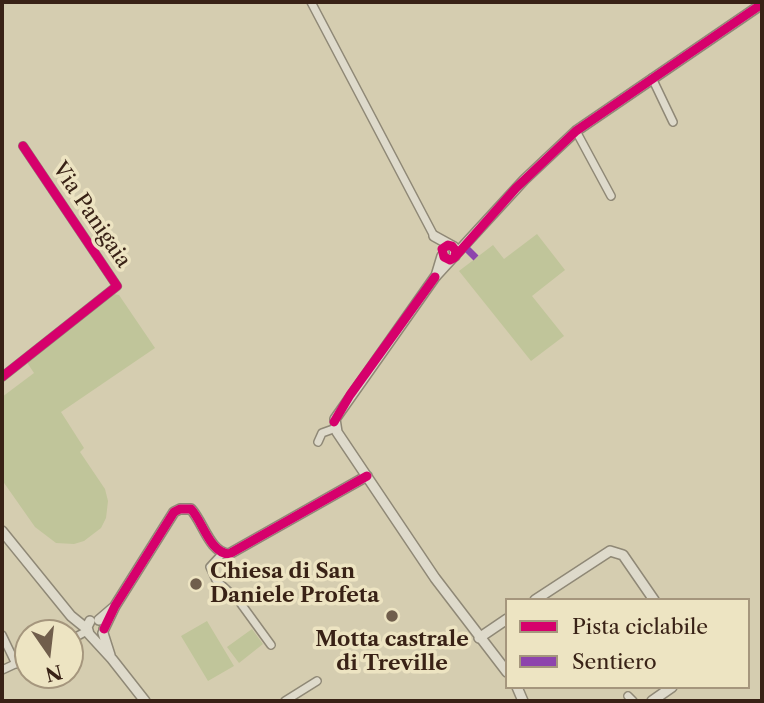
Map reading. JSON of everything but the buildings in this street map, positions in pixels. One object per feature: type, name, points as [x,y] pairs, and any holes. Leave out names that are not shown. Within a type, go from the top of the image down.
[{"type":"street","points":[[310,2],[448,256]]},
{"type":"street","points":[[318,442],[322,433],[335,425],[346,401],[448,256],[474,233],[516,188],[576,131],[762,4]]},
{"type":"street","points":[[652,78],[673,122]]},
{"type":"street","points":[[576,131],[611,196]]},
{"type":"street","name":"Via Panigaia","points":[[2,377],[117,286],[23,146]]},
{"type":"street","points":[[451,245],[474,233]]},
{"type":"street","points":[[435,236],[456,249],[448,256]]},
{"type":"street","points":[[335,425],[435,578],[505,669]]},
{"type":"street","points":[[271,645],[239,601],[216,580],[209,566],[222,554],[229,554],[245,546],[367,476]]},
{"type":"street","points":[[2,531],[64,605],[99,637],[115,606],[174,512],[191,509],[222,554]]},
{"type":"street","points":[[538,598],[610,551],[623,555],[653,598]]},
{"type":"street","points":[[84,632],[115,606]]},
{"type":"street","points":[[479,638],[505,620]]},
{"type":"street","points":[[91,628],[104,631]]},
{"type":"street","points":[[91,628],[145,701]]},
{"type":"street","points":[[104,631],[112,659]]},
{"type":"street","points":[[2,635],[14,660]]},
{"type":"street","points":[[285,701],[317,681]]},
{"type":"street","points":[[652,701],[669,689]]},
{"type":"green space","points":[[537,234],[565,270],[532,296],[564,336],[531,361],[459,271],[493,245],[504,259]]},
{"type":"green space","points":[[119,295],[155,348],[61,412],[84,448],[80,452],[105,489],[108,501],[106,518],[101,528],[84,541],[74,544],[56,543],[35,527],[2,480],[2,397],[34,373],[26,361],[104,298]]},
{"type":"green space","points":[[207,621],[234,666],[208,681],[181,636]]},
{"type":"green space","points":[[252,629],[263,644],[239,663],[227,647]]},
{"type":"marked path","points":[[467,249],[476,258]]},
{"type":"cycle path","points":[[455,256],[456,251],[452,246],[448,245],[442,249],[444,257],[450,260],[454,258],[516,188],[576,131],[762,4]]},
{"type":"cycle path","points":[[2,377],[117,286],[23,146]]},
{"type":"cycle path","points":[[334,422],[350,395],[435,277]]},
{"type":"cycle path","points":[[104,629],[115,606],[174,512],[191,509],[212,543],[222,552],[229,554],[367,476]]},
{"type":"place","name":"Chiesa di San Daniele Profeta","points":[[196,584]]},
{"type":"place","name":"Motta castrale di Treville","points":[[392,616]]}]
